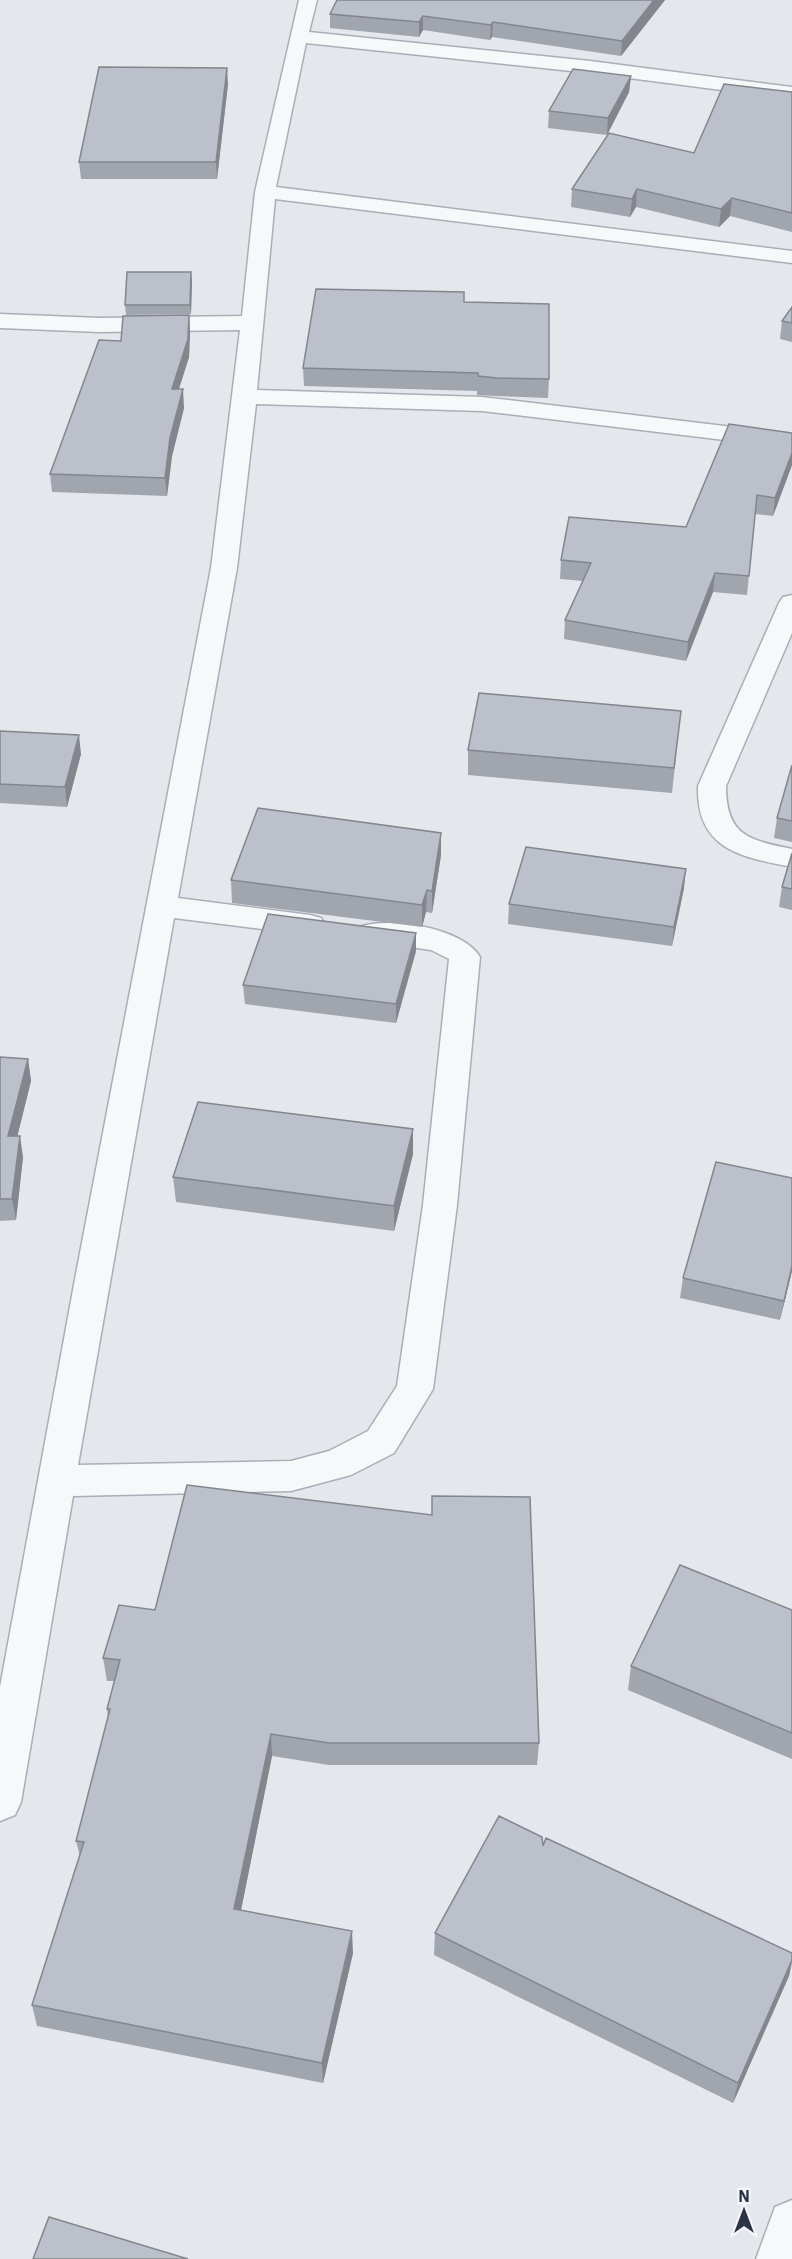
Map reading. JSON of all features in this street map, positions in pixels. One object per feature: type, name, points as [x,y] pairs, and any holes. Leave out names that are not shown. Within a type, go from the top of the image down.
[{"type":"street","points":[[0,1802],[224,567],[245,397],[265,192],[308,0]]},
{"type":"street","points":[[298,37],[590,66],[792,93]]},
{"type":"street","points":[[265,192],[792,257]]},
{"type":"street","points":[[0,321],[100,325],[252,323]]},
{"type":"street","points":[[245,397],[482,404],[792,441]]},
{"type":"street","points":[[792,603],[712,786],[710,805],[717,825],[735,842],[755,850],[792,858]]},
{"type":"street","points":[[57,1481],[291,1476],[338,1464],[381,1442],[415,1389],[440,1205],[465,957],[459,948],[441,942],[161,906]]},
{"type":"street","points":[[780,2259],[792,2224]]},
{"type":"building","points":[[337,0],[654,0],[622,41],[493,22],[491,25],[423,16],[419,22],[330,14]]},
{"type":"building","points":[[99,67],[227,68],[216,162],[79,162]]},
{"type":"building","points":[[573,69],[631,76],[608,118],[549,111]]},
{"type":"building","points":[[724,84],[792,92],[792,213],[732,198],[721,209],[637,189],[632,199],[572,189],[609,133],[694,153]]},
{"type":"building","points":[[127,272],[191,272],[190,305],[125,305]]},
{"type":"building","points":[[316,289],[464,292],[464,302],[549,304],[549,379],[497,378],[478,376],[478,373],[303,368]]},
{"type":"building","points":[[792,307],[792,323],[782,321]]},
{"type":"building","points":[[189,315],[188,339],[172,389],[183,389],[170,438],[165,478],[50,474],[99,340],[121,341],[123,316]]},
{"type":"building","points":[[729,424],[792,433],[792,453],[775,498],[757,495],[749,576],[715,573],[688,642],[565,620],[591,563],[561,560],[569,517],[686,527]]},
{"type":"building","points":[[479,693],[681,711],[674,768],[468,750]]},
{"type":"building","points":[[0,731],[79,735],[65,787],[0,784]]},
{"type":"building","points":[[792,765],[792,821],[777,818]]},
{"type":"building","points":[[258,808],[441,833],[432,891],[427,890],[422,905],[231,880]]},
{"type":"building","points":[[526,847],[686,869],[674,927],[509,904]]},
{"type":"building","points":[[792,853],[792,889],[782,887]]},
{"type":"building","points":[[268,914],[416,933],[396,1004],[243,985]]},
{"type":"building","points":[[0,1057],[28,1059],[8,1136],[20,1136],[12,1199],[0,1199]]},
{"type":"building","points":[[198,1102],[413,1129],[394,1206],[173,1177]]},
{"type":"building","points":[[716,1162],[792,1178],[792,1266],[784,1301],[683,1278]]},
{"type":"building","points":[[187,1485],[432,1515],[432,1496],[530,1497],[539,1743],[329,1743],[271,1734],[234,1909],[352,1931],[322,2063],[32,2005],[84,1842],[76,1841],[110,1709],[107,1709],[120,1660],[103,1658],[119,1605],[155,1610]]},
{"type":"building","points":[[680,1565],[792,1610],[792,1733],[631,1666]]},
{"type":"building","points":[[499,1816],[542,1837],[543,1846],[546,1838],[792,1953],[792,1960],[738,2083],[435,1933]]},
{"type":"building","points":[[49,2217],[188,2259],[33,2259]]}]
